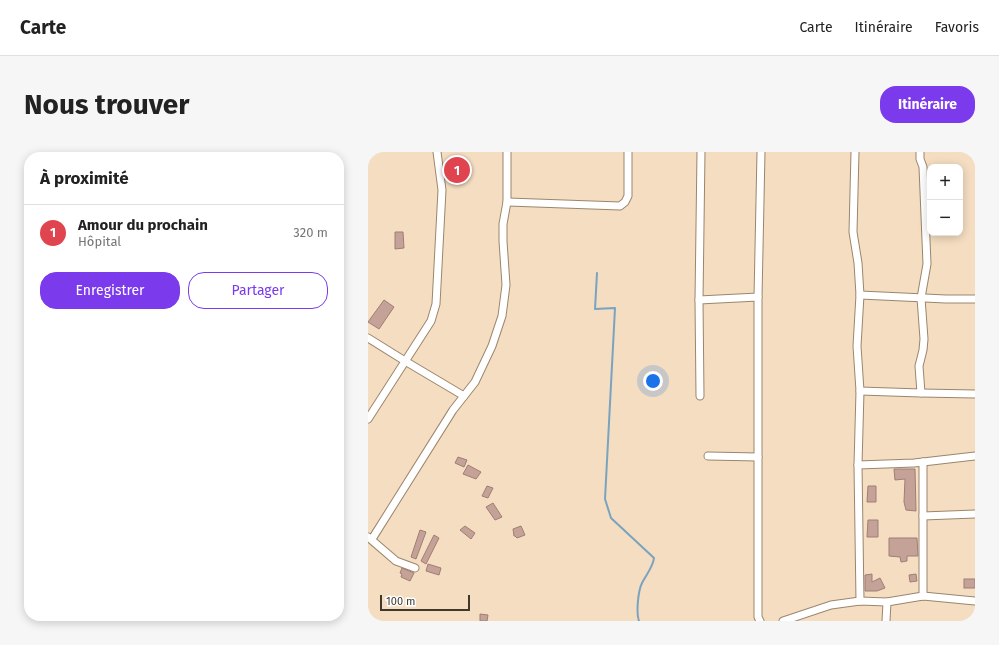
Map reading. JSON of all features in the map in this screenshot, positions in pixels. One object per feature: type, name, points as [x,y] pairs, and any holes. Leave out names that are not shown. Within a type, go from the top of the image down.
[{"type":"street","points":[[368,418],[431,321],[436,304],[442,190],[437,152]]},
{"type":"street","points":[[415,568],[396,561],[370,538],[453,410],[476,382],[492,346],[502,316],[506,285],[503,249],[503,224],[507,202],[507,152]]},
{"type":"street","points":[[507,202],[623,205],[628,196],[628,152]]},
{"type":"street","points":[[700,396],[699,300],[701,152]]},
{"type":"street","points":[[760,152],[758,297],[758,617],[760,621]]},
{"type":"street","points":[[855,152],[853,232],[858,263],[860,295],[858,346],[860,391],[858,465],[860,601]]},
{"type":"street","points":[[920,152],[920,159],[923,167],[927,264],[921,298],[924,339],[919,366],[921,393]]},
{"type":"street","points":[[860,295],[975,299]]},
{"type":"street","points":[[699,300],[758,297]]},
{"type":"street","points":[[368,338],[405,362],[464,396]]},
{"type":"street","points":[[860,391],[975,394]]},
{"type":"street","points":[[708,456],[758,457]]},
{"type":"street","points":[[858,465],[923,462],[975,456]]},
{"type":"street","points":[[923,462],[923,596]]},
{"type":"street","points":[[923,516],[975,514]]},
{"type":"street","points":[[783,621],[831,605],[860,601],[886,602],[923,596],[975,601]]},
{"type":"street","points":[[886,602],[886,621]]},
{"type":"building","points":[[395,232],[403,232],[404,248],[395,249]]},
{"type":"building","points":[[384,300],[394,307],[379,329],[368,322]]},
{"type":"building","points":[[458,457],[467,460],[464,467],[455,463]]},
{"type":"building","points":[[468,465],[481,472],[476,479],[463,474]]},
{"type":"building","points":[[894,469],[915,469],[916,511],[906,510],[904,502],[905,479],[895,480]]},
{"type":"building","points":[[487,486],[493,488],[488,498],[482,496]]},
{"type":"building","points":[[868,486],[876,486],[876,502],[867,502]]},
{"type":"building","points":[[493,503],[502,517],[495,520],[486,507]]},
{"type":"building","points":[[868,520],[878,520],[878,537],[867,537]]},
{"type":"building","points":[[465,526],[475,533],[471,539],[460,530]]},
{"type":"building","points":[[521,526],[525,535],[517,538],[514,536],[513,529]]},
{"type":"building","points":[[420,530],[426,532],[416,559],[411,557]]},
{"type":"building","points":[[434,535],[439,538],[426,564],[421,561]]},
{"type":"building","points":[[889,538],[917,538],[918,556],[907,556],[907,561],[901,562],[900,557],[889,556]]},
{"type":"building","points":[[428,564],[441,568],[439,575],[426,571]]},
{"type":"building","points":[[402,568],[414,573],[410,581],[401,577],[402,574],[400,573]]},
{"type":"building","points":[[872,574],[872,582],[880,578],[885,588],[877,591],[865,591],[865,575]]},
{"type":"building","points":[[916,574],[917,581],[910,582],[909,575]]},
{"type":"building","points":[[964,579],[975,579],[975,588],[964,588]]},
{"type":"building","points":[[480,614],[488,615],[487,621],[480,621]]},
{"type":"waterway","points":[[597,273],[595,309],[615,308],[605,499],[611,518],[654,558],[639,591],[639,621]]},
{"type":"place","name":"Amour du prochain","points":[[457,170]]}]
